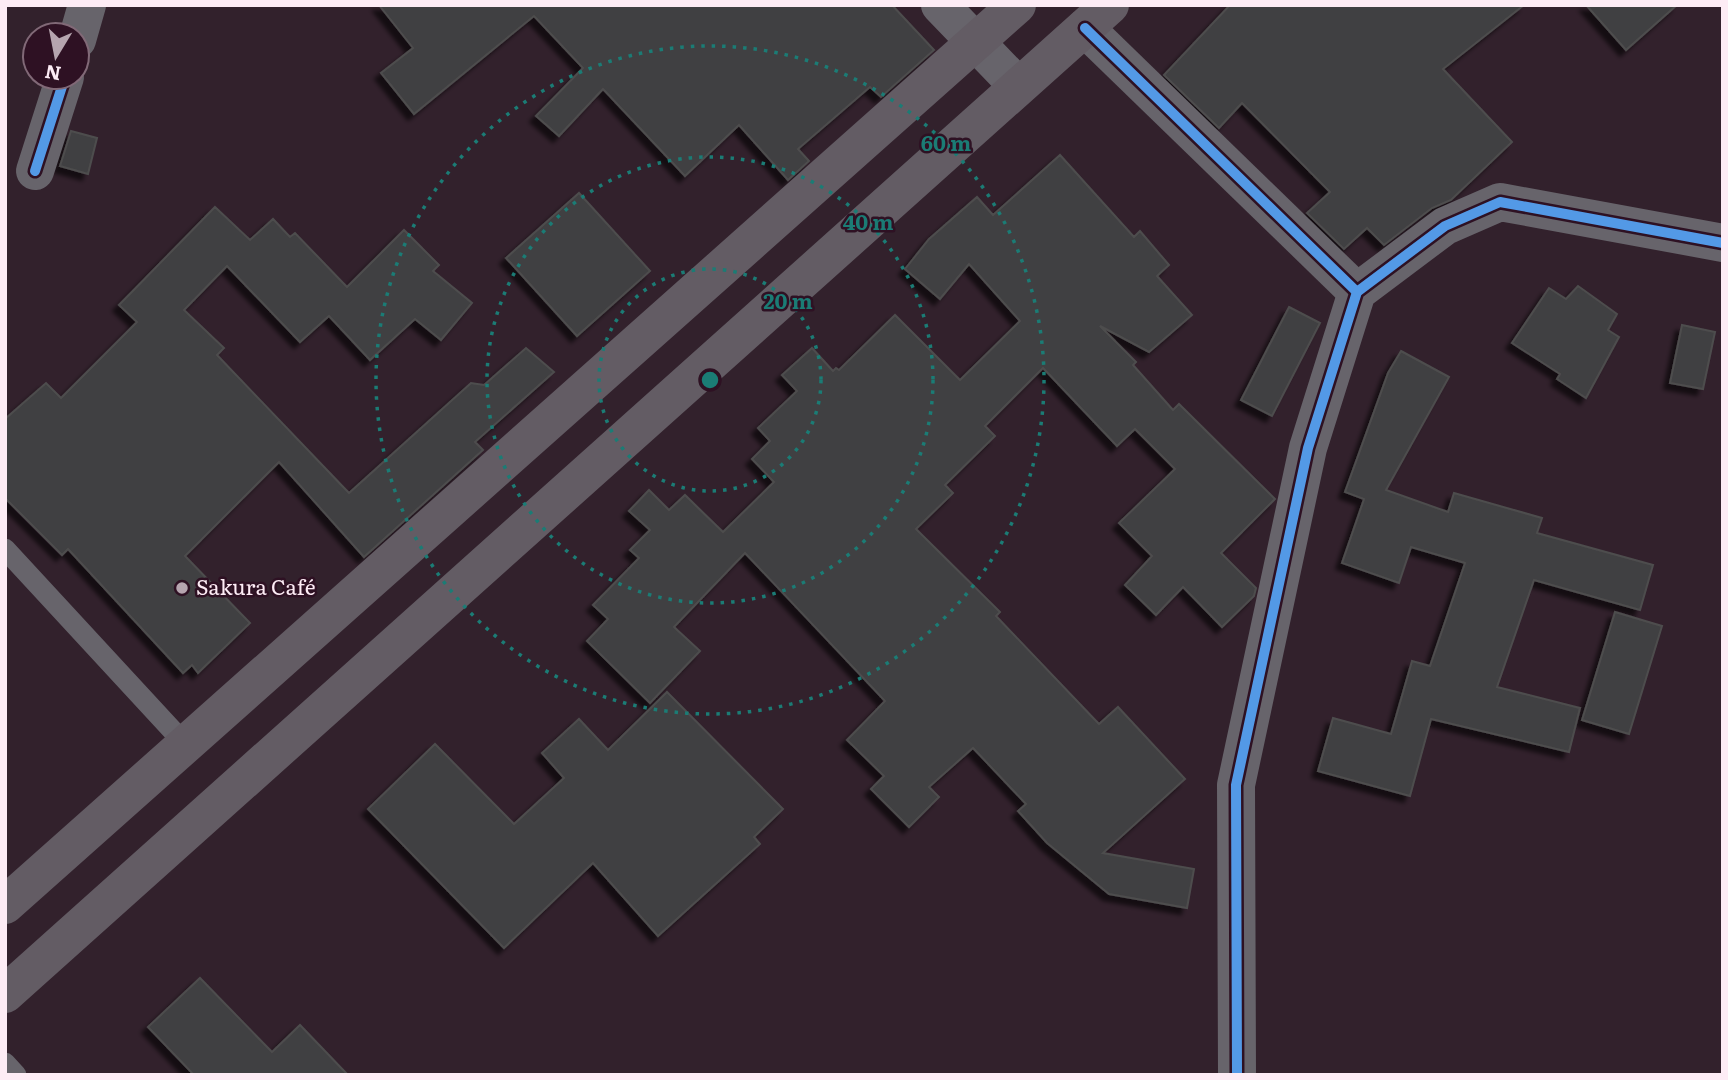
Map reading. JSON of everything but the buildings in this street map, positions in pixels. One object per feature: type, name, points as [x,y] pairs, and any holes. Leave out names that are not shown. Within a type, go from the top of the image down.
[{"type":"main road","points":[[5,905],[1017,5]]},
{"type":"main road","points":[[5,993],[1017,85],[1098,17]]},
{"type":"street","points":[[940,5],[1017,85]]},
{"type":"street","points":[[1098,17],[1357,292]]},
{"type":"street","points":[[35,171],[61,91]]},
{"type":"street","points":[[1237,1075],[1236,785],[1308,448],[1357,292],[1445,226],[1500,202],[1723,243]]},
{"type":"lane","points":[[5,549],[186,745]]},
{"type":"lane","points":[[5,1063],[16,1075]]},
{"type":"cycle path","points":[[1085,28],[1357,292]]},
{"type":"cycle path","points":[[35,171],[61,91]]},
{"type":"cycle path","points":[[1237,1075],[1236,785],[1308,448],[1357,292],[1445,226],[1500,202],[1723,243]]},
{"type":"place","name":"Sakura Café","points":[[182,588]]}]
